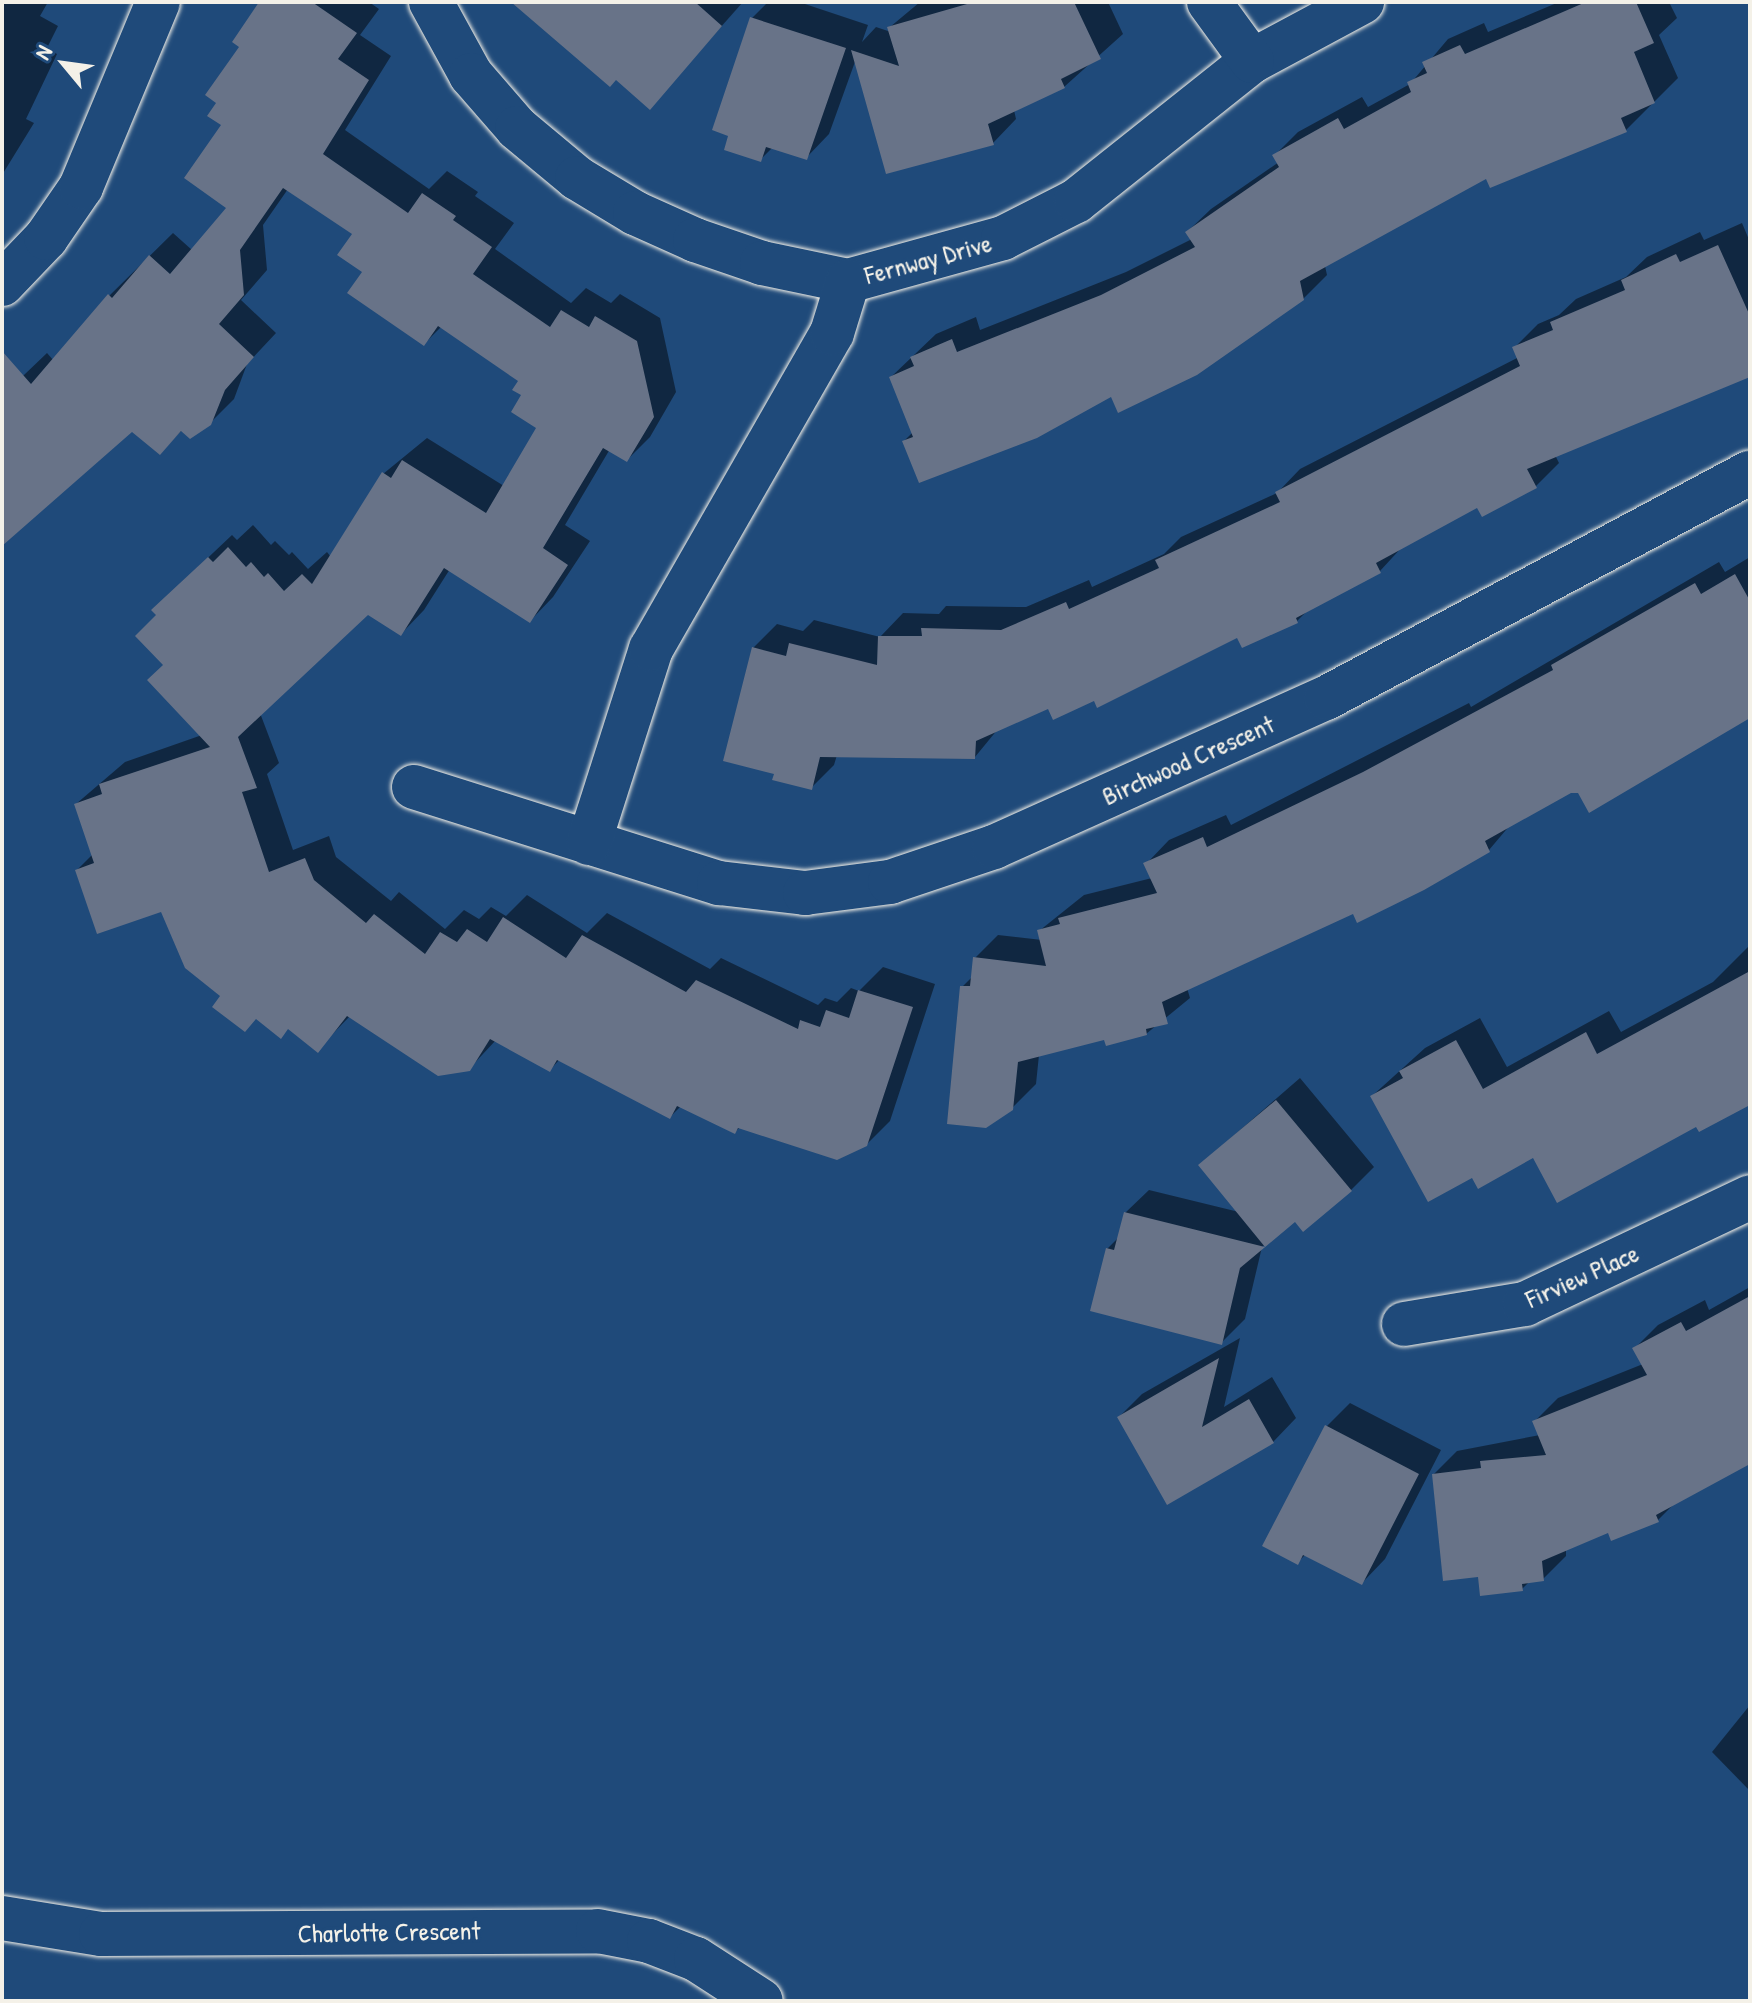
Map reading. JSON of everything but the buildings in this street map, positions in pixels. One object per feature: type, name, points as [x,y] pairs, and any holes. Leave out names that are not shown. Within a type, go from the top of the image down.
[{"type":"street","points":[[2,284],[46,238],[81,187],[158,2]]},
{"type":"street","name":"Fernway Drive","points":[[431,2],[471,75],[517,128],[577,178],[635,213],[695,240],[762,263],[848,281],[1003,238],[1076,201],[1252,61],[1362,2]]},
{"type":"street","points":[[1209,2],[1252,61]]},
{"type":"street","points":[[589,843],[651,649],[832,333],[848,281]]},
{"type":"street","name":"Birchwood Crescent","points":[[414,787],[719,883],[775,892],[864,887],[941,868],[1371,677],[1750,473]]},
{"type":"street","name":"Firview Place","points":[[1404,1324],[1525,1304],[1750,1197]]},
{"type":"street","name":"Charlotte Crescent","points":[[2,1918],[101,1934],[598,1931],[649,1941],[696,1959],[761,2001]]}]
